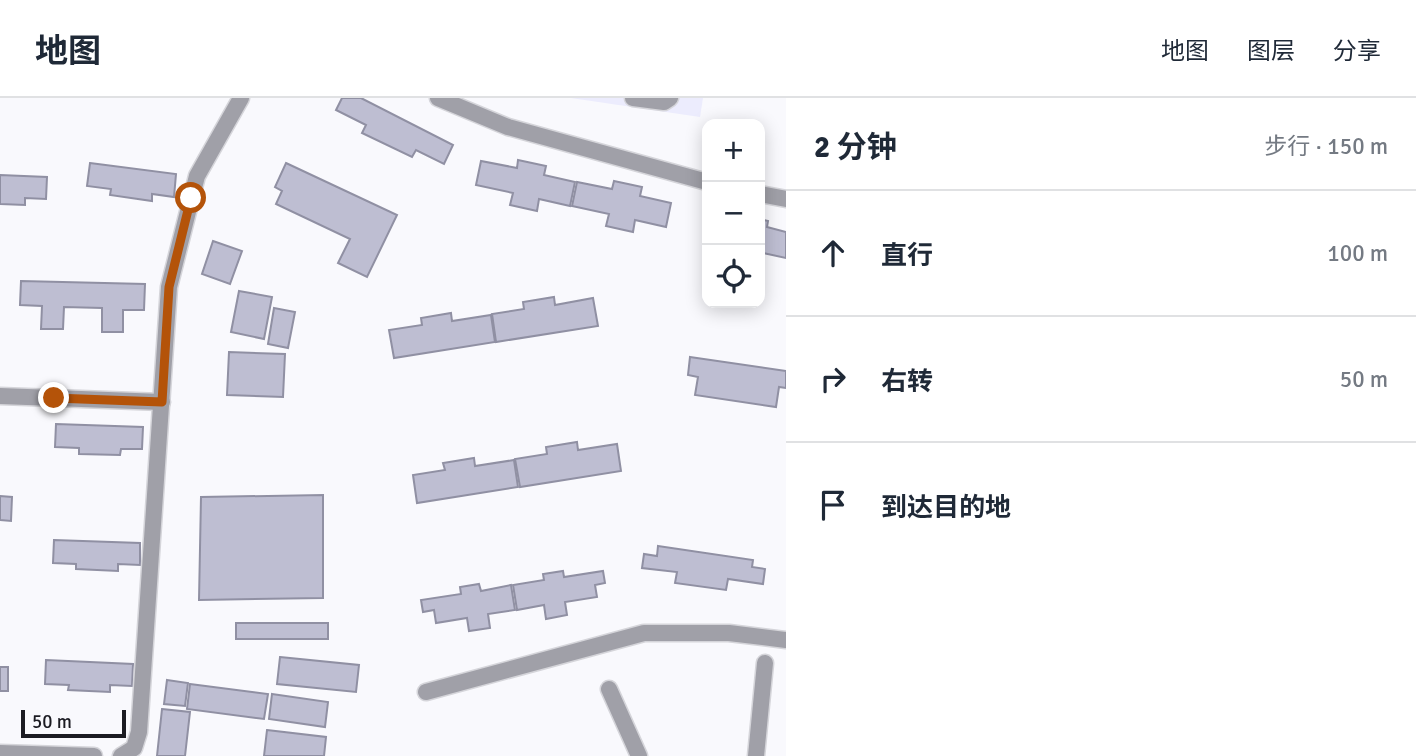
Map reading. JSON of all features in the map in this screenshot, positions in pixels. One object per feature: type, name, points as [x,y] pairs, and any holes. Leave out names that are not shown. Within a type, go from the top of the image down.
[{"type":"street","points":[[121,756],[134,748],[139,732],[169,287],[197,176],[241,98]]},
{"type":"street","points":[[438,98],[508,127],[702,181]]},
{"type":"street","points":[[633,98],[664,103],[670,98]]},
{"type":"street","points":[[765,195],[786,199]]},
{"type":"street","points":[[0,396],[162,402]]},
{"type":"street","points":[[426,692],[644,632],[729,632],[786,640]]},
{"type":"street","points":[[756,756],[765,663]]},
{"type":"street","points":[[609,689],[639,756]]},
{"type":"street","points":[[0,753],[94,756]]},
{"type":"shaded area","points":[[571,98],[703,98],[700,117]]},
{"type":"building","points":[[342,98],[361,98],[453,145],[444,164],[416,150],[412,157],[362,133],[366,125],[336,110]]},
{"type":"building","points":[[518,160],[546,166],[544,175],[575,182],[570,206],[539,199],[537,211],[510,205],[513,193],[476,185],[481,161],[517,168]]},
{"type":"building","points":[[90,163],[176,174],[174,197],[152,194],[152,201],[110,195],[111,189],[87,186]]},
{"type":"building","points":[[286,163],[397,215],[367,277],[338,263],[350,239],[276,204],[282,191],[275,187]]},
{"type":"building","points":[[0,175],[47,177],[46,199],[25,198],[25,205],[0,204]]},
{"type":"building","points":[[614,181],[642,187],[640,196],[671,203],[666,227],[635,220],[633,232],[606,226],[609,214],[572,206],[577,182],[612,189]]},
{"type":"building","points":[[765,220],[768,221],[767,227],[786,232],[786,258],[765,253]]},
{"type":"building","points":[[213,241],[242,251],[230,284],[202,274]]},
{"type":"building","points":[[21,281],[145,284],[144,310],[123,310],[123,332],[102,332],[102,308],[64,307],[63,329],[41,329],[42,306],[20,305]]},
{"type":"building","points":[[239,291],[272,297],[264,339],[231,332]]},
{"type":"building","points":[[554,297],[555,305],[593,298],[598,326],[496,342],[492,314],[524,309],[523,302]]},
{"type":"building","points":[[274,308],[295,312],[288,348],[268,344]]},
{"type":"building","points":[[451,313],[452,321],[491,315],[495,342],[394,358],[389,330],[422,325],[421,318]]},
{"type":"building","points":[[229,352],[285,354],[283,397],[227,395]]},
{"type":"building","points":[[690,357],[786,371],[786,388],[779,387],[776,407],[695,395],[698,377],[688,375]]},
{"type":"building","points":[[56,424],[143,427],[142,449],[121,449],[120,455],[79,454],[79,448],[55,447]]},
{"type":"building","points":[[577,442],[578,450],[617,444],[621,471],[520,487],[515,459],[547,454],[546,447]]},
{"type":"building","points":[[474,458],[475,466],[514,460],[518,487],[417,503],[413,475],[445,470],[443,463]]},
{"type":"building","points":[[323,495],[323,598],[199,600],[201,497]]},
{"type":"building","points":[[0,496],[12,497],[11,521],[0,520]]},
{"type":"building","points":[[54,540],[140,543],[140,565],[118,564],[118,571],[76,569],[76,564],[53,563]]},
{"type":"building","points":[[658,546],[753,560],[752,567],[765,569],[763,584],[728,579],[726,590],[675,583],[677,572],[642,568],[644,554],[657,556]]},
{"type":"building","points":[[563,571],[564,577],[603,571],[605,583],[595,585],[597,597],[565,602],[567,615],[546,619],[544,605],[517,610],[513,585],[544,580],[543,574]]},
{"type":"building","points":[[479,584],[481,591],[511,585],[515,610],[488,614],[490,628],[469,631],[467,618],[436,623],[434,610],[423,612],[421,600],[461,594],[460,587]]},
{"type":"building","points":[[236,623],[328,623],[328,639],[236,639]]},
{"type":"building","points":[[280,657],[359,665],[356,692],[277,684]]},
{"type":"building","points":[[46,660],[133,664],[132,686],[110,685],[110,692],[68,690],[69,685],[45,684]]},
{"type":"building","points":[[0,667],[8,667],[8,691],[0,691]]},
{"type":"building","points":[[167,680],[188,683],[185,706],[164,704]]},
{"type":"building","points":[[190,684],[268,694],[264,719],[187,709]]},
{"type":"building","points":[[272,694],[328,702],[325,727],[269,719]]},
{"type":"building","points":[[162,709],[190,712],[185,756],[157,756]]},
{"type":"building","points":[[267,730],[326,737],[324,756],[264,756]]},
{"type":"route","points":[[54,398],[162,402],[169,287],[191,198]]}]
